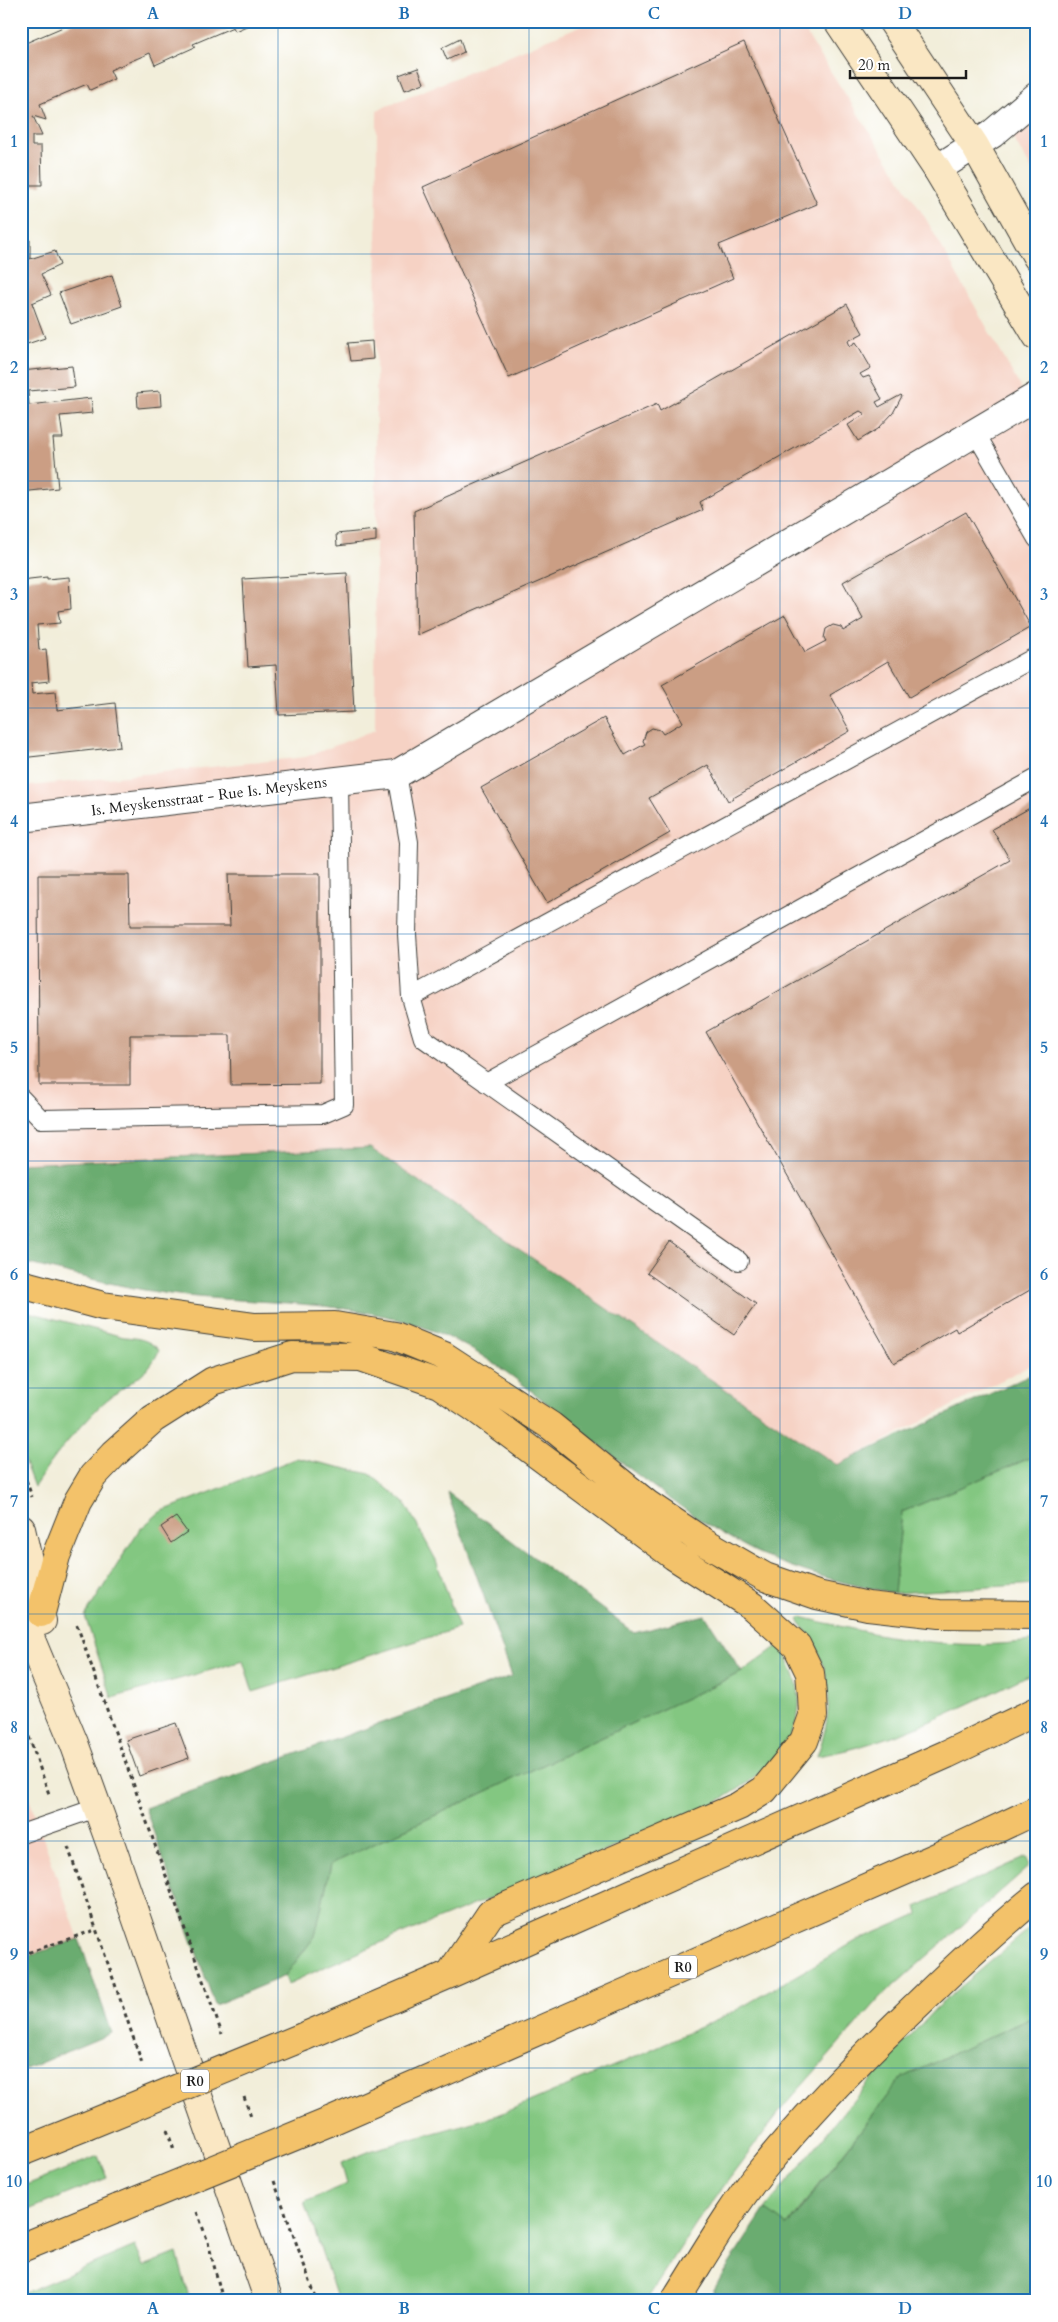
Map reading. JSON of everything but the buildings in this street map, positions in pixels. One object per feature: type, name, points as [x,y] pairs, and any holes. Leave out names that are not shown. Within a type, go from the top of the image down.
[{"type":"highway","points":[[21,1284],[103,1306],[255,1326],[335,1326],[395,1336],[444,1356],[552,1426],[647,1504],[699,1539],[765,1577],[817,1595],[868,1606],[939,1614],[1037,1615]]},
{"type":"highway","points":[[31,1615],[78,1501],[93,1476],[153,1419],[213,1381],[292,1356],[361,1357],[439,1384],[472,1406],[674,1556],[752,1606],[797,1646],[810,1673],[813,1716],[804,1741],[764,1790],[739,1806],[491,1912],[450,1974]]},
{"type":"highway","name":"R0","points":[[21,2152],[303,2037],[450,1974],[947,1754],[1037,1711]]},
{"type":"highway","name":"R0","points":[[21,2248],[328,2122],[948,1852],[1037,1810]]},
{"type":"highway","points":[[675,2301],[730,2214],[760,2172],[803,2120],[852,2066],[994,1930],[1037,1896]]},
{"type":"main road","points":[[838,21],[937,169],[1037,336]]},
{"type":"main road","points":[[892,21],[975,146],[1037,257]]},
{"type":"main road","points":[[21,1528],[31,1615],[96,1808],[269,2301]]},
{"type":"street","points":[[937,169],[975,146],[1037,96]]},
{"type":"street","points":[[397,774],[1037,396]]},
{"type":"street","name":"Is. Meyskensstraat - Rue Is. Meyskens","points":[[21,818],[397,774]]},
{"type":"lane","points":[[975,432],[1037,539]]},
{"type":"lane","points":[[411,997],[1037,656]]},
{"type":"lane","points":[[397,774],[409,842],[408,934],[411,997],[423,1038],[739,1261]]},
{"type":"lane","points":[[486,1083],[1037,778]]},
{"type":"lane","points":[[21,1098],[41,1119],[323,1114],[344,1105],[339,781]]},
{"type":"lane","points":[[21,1834],[96,1808]]},
{"type":"path","points":[[76,1622],[224,2038]]},
{"type":"path","points":[[21,1714],[147,2075]]},
{"type":"path","points":[[21,1955],[96,1930]]},
{"type":"path","points":[[243,2094],[253,2122]]},
{"type":"path","points":[[164,2121],[177,2159]]},
{"type":"path","points":[[273,2178],[317,2301]]},
{"type":"path","points":[[194,2205],[208,2242],[223,2301]]},
{"type":"shaded area","points":[[592,21],[798,21],[926,219],[1037,417],[1037,1362],[837,1465],[370,1148],[21,1164],[21,787],[306,757],[375,730],[377,110]]},
{"type":"shaded area","points":[[1037,108],[1037,179],[1009,131]]},
{"type":"shaded area","points":[[21,1776],[79,1939],[21,1958]]},
{"type":"green space","points":[[370,1148],[837,1465],[1037,1372],[1037,1455],[902,1512],[894,1593],[841,1582],[806,1572],[756,1552],[732,1539],[662,1494],[499,1367],[450,1338],[418,1325],[386,1316],[353,1310],[186,1296],[144,1290],[21,1262],[21,1164]]},
{"type":"green space","points":[[21,1310],[124,1337],[143,1340],[151,1343],[159,1350],[155,1359],[141,1374],[107,1400],[81,1426],[34,1487],[21,1453]]},
{"type":"green space","points":[[1037,1455],[1037,1584],[894,1593],[902,1512]]},
{"type":"green space","points":[[297,1458],[370,1474],[405,1503],[436,1560],[459,1628],[253,1692],[243,1661],[112,1698],[85,1616],[139,1530],[160,1512]]},
{"type":"green space","points":[[447,1492],[634,1633],[705,1615],[742,1672],[331,1864],[315,1936],[285,1976],[215,2005],[145,1808],[512,1676]]},
{"type":"green space","points":[[801,1617],[889,1636],[948,1643],[978,1645],[1037,1640],[1037,1671],[903,1732],[875,1742],[817,1756],[827,1719],[828,1685],[818,1652],[810,1636],[798,1620]]},
{"type":"green space","points":[[780,1644],[796,1679],[799,1703],[798,1715],[788,1740],[778,1754],[760,1773],[746,1784],[726,1797],[680,1820],[328,1965],[288,1984],[285,1976],[315,1936],[331,1864],[742,1672]]},
{"type":"green space","points":[[1026,1857],[1029,1863],[1027,1868],[881,1997],[784,2106],[697,2222],[646,2301],[338,2301],[305,2202],[347,2184],[341,2163],[373,2150],[498,2115],[628,2060],[733,2012],[856,1941],[918,1914],[916,1907]]},
{"type":"green space","points":[[1037,1922],[1037,2015],[901,2078],[787,2226],[765,2209],[874,2075],[936,2008]]},
{"type":"green space","points":[[79,1939],[112,2033],[21,2071],[21,1958]]},
{"type":"green space","points":[[1037,2015],[1037,2301],[708,2301],[722,2275],[765,2209],[788,2226],[901,2078]]},
{"type":"green space","points":[[98,2156],[107,2178],[21,2213],[21,2187]]},
{"type":"green space","points":[[135,2246],[144,2266],[177,2253],[190,2301],[21,2301],[21,2294]]}]
